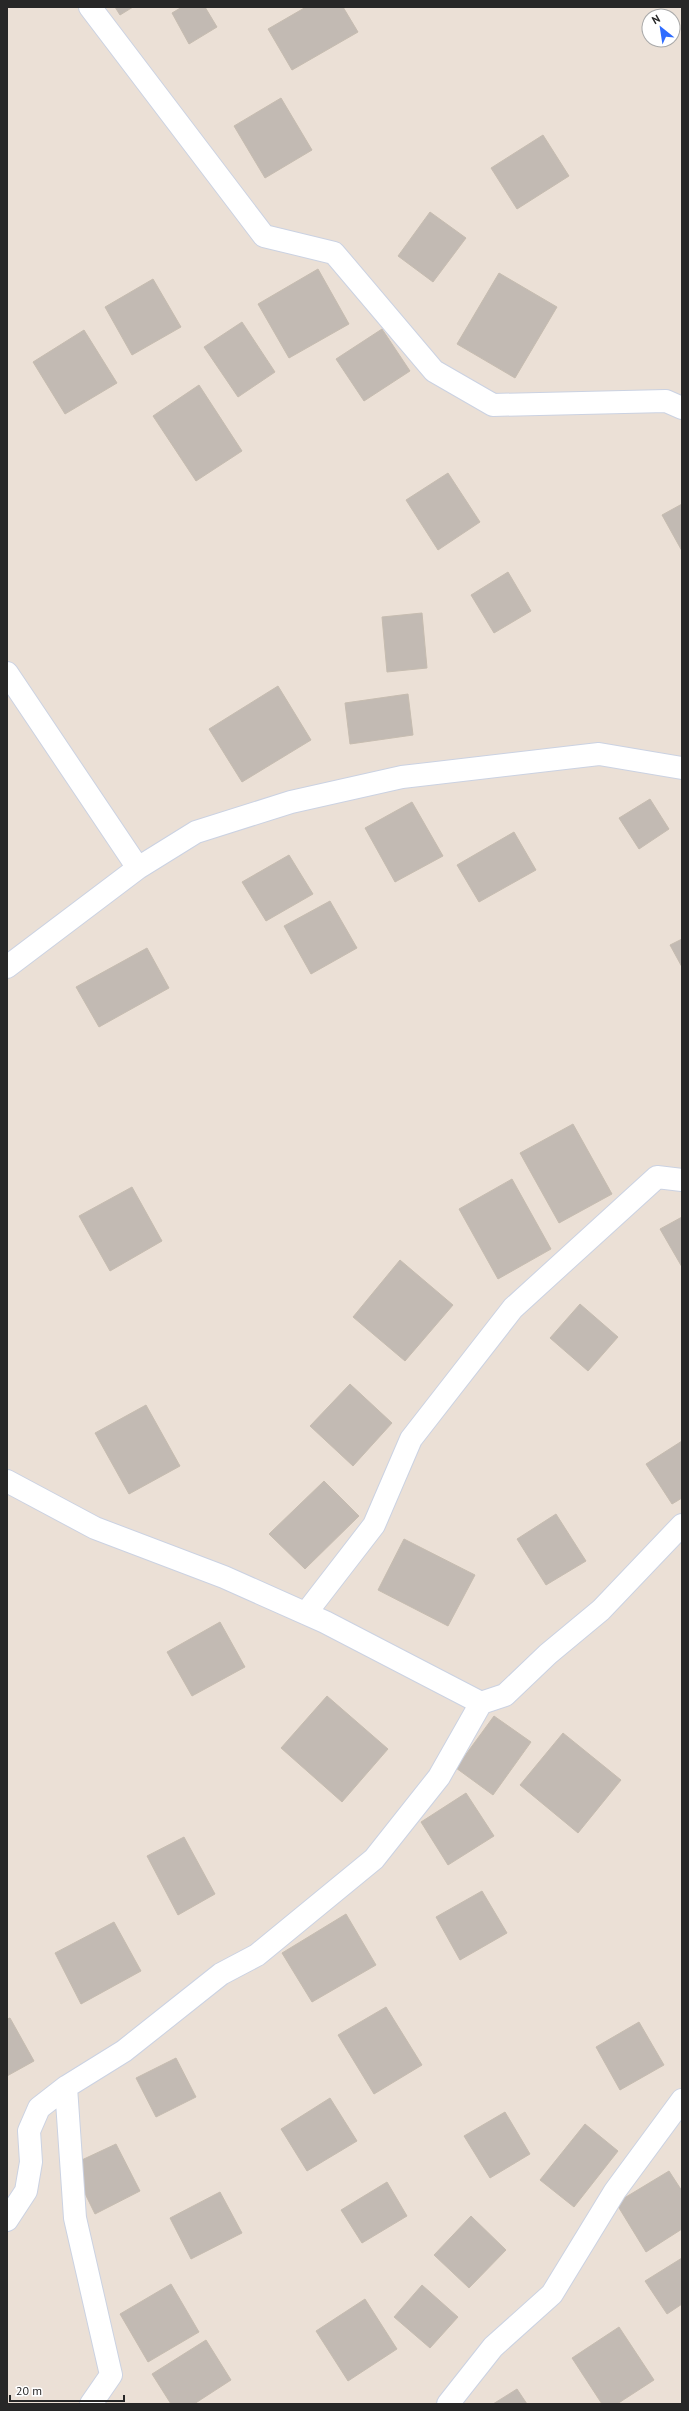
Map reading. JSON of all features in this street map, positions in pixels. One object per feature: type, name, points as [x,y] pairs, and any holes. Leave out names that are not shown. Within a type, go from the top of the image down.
[{"type":"street","points":[[90,7],[264,236],[334,253],[434,371],[493,406],[666,401],[682,408]]},
{"type":"street","points":[[7,673],[138,868]]},
{"type":"street","points":[[7,967],[138,868],[196,832],[291,802],[402,777],[599,754],[682,768]]},
{"type":"street","points":[[306,1613],[374,1525],[411,1439],[513,1308],[657,1177],[682,1180]]},
{"type":"street","points":[[7,1481],[96,1528],[224,1577],[306,1613],[481,1704]]},
{"type":"street","points":[[7,2220],[26,2191],[31,2162],[29,2131],[39,2108],[66,2087],[124,2051],[221,1974],[257,1955],[374,1859],[439,1777],[481,1704],[505,1695],[548,1654],[602,1610],[682,1525]]},
{"type":"street","points":[[66,2087],[75,2218],[111,2375],[90,2404]]},
{"type":"street","points":[[448,2404],[493,2347],[552,2294],[615,2191],[682,2100]]},
{"type":"building","points":[[115,7],[133,7],[120,15]]},
{"type":"building","points":[[182,7],[205,7],[217,27],[189,44],[172,13]]},
{"type":"building","points":[[306,7],[343,7],[358,32],[292,70],[268,29]]},
{"type":"building","points":[[281,98],[312,150],[265,178],[234,126]]},
{"type":"building","points":[[543,135],[569,176],[517,209],[491,168]]},
{"type":"building","points":[[430,212],[466,238],[433,282],[398,256]]},
{"type":"building","points":[[318,269],[349,324],[289,358],[258,304]]},
{"type":"building","points":[[499,273],[557,307],[515,378],[457,344]]},
{"type":"building","points":[[153,279],[181,327],[132,355],[105,307]]},
{"type":"building","points":[[242,322],[275,372],[238,397],[204,347]]},
{"type":"building","points":[[382,329],[410,371],[364,401],[336,359]]},
{"type":"building","points":[[84,330],[117,383],[65,414],[33,362]]},
{"type":"building","points":[[199,385],[242,451],[196,481],[153,416]]},
{"type":"building","points":[[448,473],[480,522],[438,550],[406,500]]},
{"type":"building","points":[[682,504],[682,551],[662,515]]},
{"type":"building","points":[[508,572],[531,611],[494,633],[471,595]]},
{"type":"building","points":[[422,613],[427,668],[387,672],[382,617]]},
{"type":"building","points":[[278,686],[311,740],[242,782],[209,729]]},
{"type":"building","points":[[408,694],[413,735],[350,744],[345,703]]},
{"type":"building","points":[[650,799],[669,829],[639,849],[619,818]]},
{"type":"building","points":[[412,802],[443,856],[395,882],[365,828]]},
{"type":"building","points":[[514,832],[536,870],[479,902],[457,865]]},
{"type":"building","points":[[289,855],[313,894],[266,921],[242,882]]},
{"type":"building","points":[[330,901],[357,948],[311,974],[284,926]]},
{"type":"building","points":[[682,939],[682,967],[670,945]]},
{"type":"building","points":[[147,948],[169,988],[99,1027],[76,987]]},
{"type":"building","points":[[573,1124],[612,1194],[559,1223],[520,1153]]},
{"type":"building","points":[[512,1179],[551,1249],[498,1279],[459,1209]]},
{"type":"building","points":[[132,1187],[162,1241],[110,1271],[79,1216]]},
{"type":"building","points":[[682,1217],[682,1267],[660,1229]]},
{"type":"building","points":[[400,1260],[453,1305],[405,1361],[353,1317]]},
{"type":"building","points":[[580,1304],[618,1337],[588,1371],[550,1338]]},
{"type":"building","points":[[350,1384],[392,1423],[353,1466],[310,1426]]},
{"type":"building","points":[[146,1405],[180,1466],[129,1494],[95,1433]]},
{"type":"building","points":[[682,1441],[682,1498],[672,1504],[646,1464]]},
{"type":"building","points":[[324,1481],[359,1516],[305,1569],[269,1534]]},
{"type":"building","points":[[556,1514],[586,1561],[546,1585],[517,1539]]},
{"type":"building","points":[[404,1539],[475,1575],[448,1626],[378,1590]]},
{"type":"building","points":[[220,1622],[245,1667],[192,1696],[167,1652]]},
{"type":"building","points":[[327,1696],[388,1749],[342,1802],[281,1748]]},
{"type":"building","points":[[494,1716],[531,1742],[493,1795],[456,1768]]},
{"type":"building","points":[[563,1733],[621,1780],[578,1833],[520,1785]]},
{"type":"building","points":[[466,1793],[494,1836],[448,1865],[421,1822]]},
{"type":"building","points":[[184,1837],[215,1894],[178,1915],[147,1856]]},
{"type":"building","points":[[482,1891],[507,1933],[460,1960],[436,1917]]},
{"type":"building","points":[[346,1914],[376,1965],[312,2002],[282,1953]]},
{"type":"building","points":[[114,1922],[141,1971],[81,2004],[55,1953]]},
{"type":"building","points":[[386,2007],[422,2065],[374,2094],[338,2035]]},
{"type":"building","points":[[10,2018],[34,2061],[7,2076],[7,2019]]},
{"type":"building","points":[[639,2022],[664,2065],[620,2090],[596,2047]]},
{"type":"building","points":[[176,2058],[196,2097],[156,2117],[136,2078]]},
{"type":"building","points":[[330,2098],[357,2141],[307,2171],[281,2129]]},
{"type":"building","points":[[505,2112],[530,2154],[490,2178],[464,2136]]},
{"type":"building","points":[[585,2124],[618,2151],[574,2207],[540,2180]]},
{"type":"building","points":[[116,2144],[140,2191],[95,2214],[71,2165]]},
{"type":"building","points":[[669,2171],[682,2191],[682,2229],[646,2252],[616,2203]]},
{"type":"building","points":[[387,2182],[407,2216],[362,2243],[341,2210]]},
{"type":"building","points":[[220,2192],[242,2233],[191,2259],[170,2218]]},
{"type":"building","points":[[471,2216],[506,2250],[469,2288],[434,2255]]},
{"type":"building","points":[[682,2258],[682,2304],[667,2314],[645,2281]]},
{"type":"building","points":[[171,2284],[199,2332],[148,2362],[120,2314]]},
{"type":"building","points":[[422,2285],[458,2317],[430,2348],[394,2317]]},
{"type":"building","points":[[365,2299],[397,2349],[348,2381],[316,2331]]},
{"type":"building","points":[[619,2327],[654,2380],[617,2404],[602,2404],[572,2358]]},
{"type":"building","points":[[206,2340],[231,2380],[194,2404],[171,2404],[152,2374]]},
{"type":"building","points":[[517,2389],[527,2404],[493,2404]]}]
